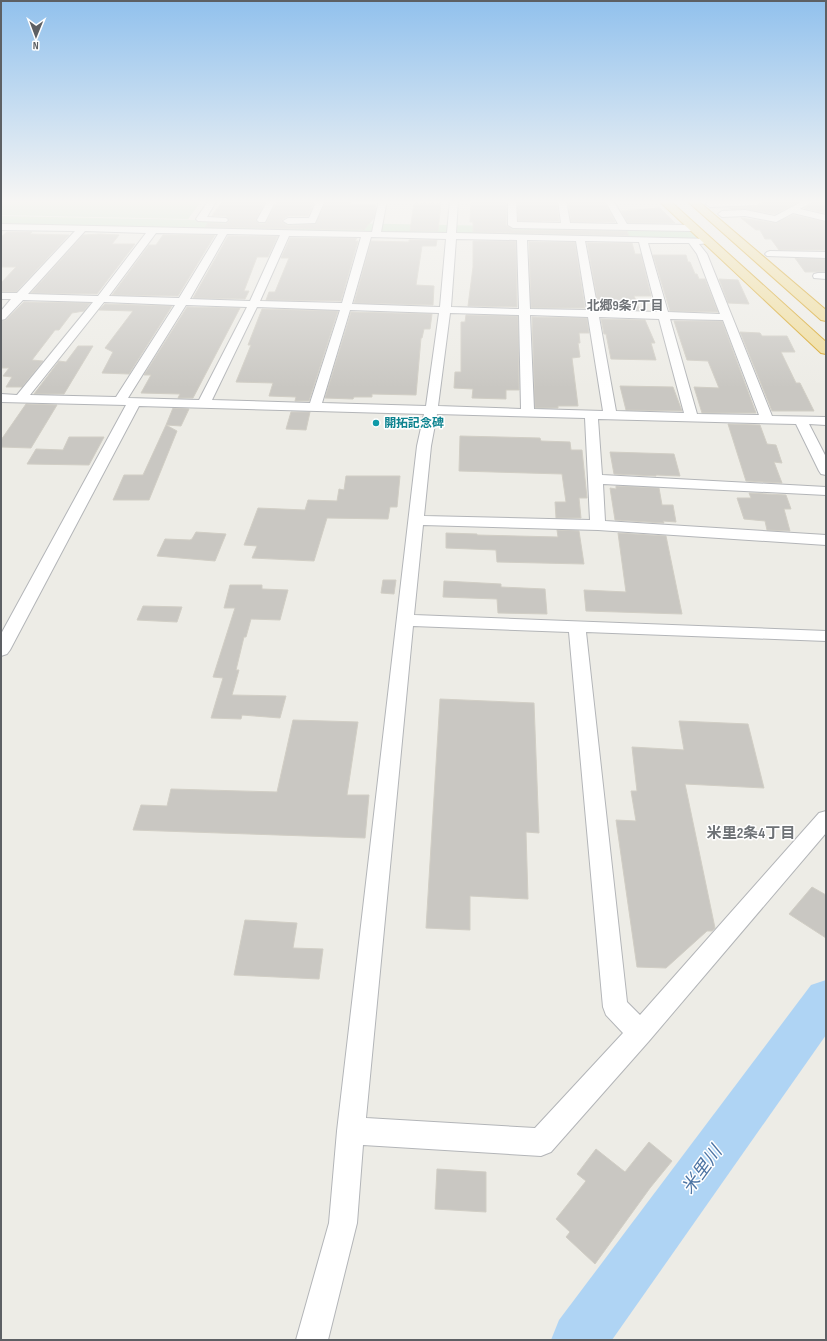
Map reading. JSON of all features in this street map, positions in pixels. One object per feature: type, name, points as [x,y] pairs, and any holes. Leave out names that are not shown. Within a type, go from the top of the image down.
[{"type":"highway","points":[[731,263],[826,350]]},
{"type":"highway","points":[[745,263],[826,335]]},
{"type":"highway","points":[[763,263],[826,317]]},
{"type":"highway","points":[[780,263],[798,277]]},
{"type":"street","points":[[1,317],[51,263]]},
{"type":"street","points":[[1,411],[101,299],[128,263]]},
{"type":"street","points":[[1,650],[128,401],[206,263]]},
{"type":"street","points":[[204,403],[254,304],[272,263]]},
{"type":"street","points":[[315,406],[361,263]]},
{"type":"street","points":[[312,1340],[343,1223],[351,1132],[424,446],[433,409],[446,310],[450,263]]},
{"type":"street","points":[[523,263],[528,413]]},
{"type":"street","points":[[584,263],[610,415]]},
{"type":"street","points":[[649,263],[692,417]]},
{"type":"street","points":[[705,263],[767,420]]},
{"type":"street","points":[[1,296],[727,317]]},
{"type":"street","points":[[11,398],[826,421]]},
{"type":"street","points":[[591,415],[598,525]]},
{"type":"street","points":[[801,421],[826,471]]},
{"type":"street","points":[[594,479],[826,491]]},
{"type":"street","points":[[417,520],[598,525],[826,540]]},
{"type":"street","points":[[406,620],[826,636]]},
{"type":"street","points":[[577,626],[615,1007],[640,1034]]},
{"type":"street","points":[[351,1132],[541,1142],[640,1034],[826,819]]},
{"type":"building","points":[[1,263],[43,263],[16,292],[1,292],[1,283],[16,267],[1,267]]},
{"type":"building","points":[[58,263],[121,263],[97,294],[31,293]]},
{"type":"building","points":[[136,263],[198,263],[178,296],[112,295]]},
{"type":"building","points":[[213,263],[255,263],[244,291],[249,291],[245,299],[193,298]]},
{"type":"building","points":[[287,263],[352,263],[341,301],[266,300],[269,292],[275,292]]},
{"type":"building","points":[[365,263],[419,263],[416,285],[434,286],[433,305],[354,303]]},
{"type":"building","points":[[473,263],[516,263],[517,307],[468,306]]},
{"type":"building","points":[[530,263],[578,263],[585,308],[531,308]]},
{"type":"building","points":[[591,263],[643,263],[651,296],[634,296],[640,310],[599,309]]},
{"type":"building","points":[[655,263],[690,263],[699,279],[705,279],[718,312],[670,311]]},
{"type":"building","points":[[798,263],[826,263],[826,272],[805,272]]},
{"type":"building","points":[[719,279],[738,280],[749,304],[728,303]]},
{"type":"building","points":[[24,302],[90,303],[84,311],[72,313],[59,330],[55,330],[32,360],[43,361],[22,387],[6,387],[12,377],[3,376],[9,368],[1,368],[1,321],[6,320]]},
{"type":"building","points":[[105,304],[172,306],[129,374],[102,373],[113,352],[105,348],[133,311],[99,310]]},
{"type":"building","points":[[187,307],[240,308],[193,398],[178,398],[180,394],[141,393],[151,375],[144,375]]},
{"type":"building","points":[[262,309],[338,311],[309,401],[295,401],[296,397],[269,396],[273,383],[236,382],[251,345],[248,345]]},
{"type":"building","points":[[351,312],[432,314],[430,329],[424,329],[421,338],[416,395],[372,394],[372,397],[354,397],[353,399],[325,398]]},
{"type":"building","points":[[466,315],[518,316],[519,390],[506,390],[506,399],[472,398],[473,389],[454,388],[455,372],[461,372],[461,322],[465,322]]},
{"type":"building","points":[[532,317],[587,318],[589,333],[579,333],[580,343],[578,343],[580,357],[572,358],[578,406],[535,408]]},
{"type":"building","points":[[601,319],[645,320],[655,343],[651,343],[656,360],[611,359],[606,334],[604,334]]},
{"type":"building","points":[[674,321],[722,321],[756,413],[702,413],[694,387],[719,388],[708,361],[687,360]]},
{"type":"building","points":[[740,332],[760,333],[762,336],[787,336],[795,352],[781,352],[796,383],[800,383],[814,411],[772,411]]},
{"type":"building","points":[[78,346],[93,346],[64,394],[34,394],[59,361],[66,362]]},
{"type":"building","points":[[620,386],[673,387],[682,411],[626,410]]},
{"type":"building","points":[[26,404],[57,405],[31,448],[1,447],[1,440]]},
{"type":"building","points":[[173,408],[189,409],[181,426],[166,425]]},
{"type":"building","points":[[291,412],[310,412],[306,430],[286,429]]},
{"type":"building","points":[[728,424],[760,425],[767,444],[776,445],[782,463],[774,462],[782,483],[746,481]]},
{"type":"building","points":[[166,425],[177,431],[149,500],[113,500],[124,475],[143,475]]},
{"type":"building","points":[[460,436],[540,438],[541,441],[570,442],[571,450],[582,450],[587,498],[579,498],[581,518],[556,518],[555,502],[566,502],[562,474],[459,471]]},
{"type":"building","points":[[69,437],[104,437],[89,465],[27,464],[36,449],[63,450]]},
{"type":"building","points":[[610,452],[674,454],[680,476],[614,474]]},
{"type":"building","points":[[346,476],[400,476],[397,507],[390,507],[388,519],[327,518],[314,561],[252,558],[257,546],[244,545],[258,508],[305,510],[308,500],[337,501],[339,489],[344,490]]},
{"type":"building","points":[[616,486],[659,488],[662,505],[673,505],[676,522],[663,521],[664,523],[615,520],[610,488],[616,489]]},
{"type":"building","points":[[749,493],[786,495],[791,509],[784,509],[790,531],[767,530],[765,521],[744,519],[737,498],[751,498]]},
{"type":"building","points":[[557,530],[579,531],[584,564],[497,562],[496,550],[446,548],[446,533],[558,537]]},
{"type":"building","points":[[196,532],[226,534],[215,561],[157,556],[165,539],[190,540]]},
{"type":"building","points":[[618,533],[666,536],[682,614],[586,611],[584,590],[626,592]]},
{"type":"building","points":[[383,580],[396,580],[394,594],[381,593]]},
{"type":"building","points":[[444,581],[501,584],[501,587],[545,589],[547,614],[498,613],[497,599],[443,597]]},
{"type":"building","points":[[230,585],[262,585],[262,589],[288,590],[280,620],[251,619],[246,637],[244,637],[236,670],[239,670],[232,695],[286,696],[280,718],[242,715],[241,719],[211,718],[223,678],[213,677],[235,608],[224,608]]},
{"type":"building","points":[[143,606],[182,607],[177,622],[137,620]]},
{"type":"building","points":[[440,699],[534,703],[539,833],[526,832],[528,899],[470,896],[470,930],[426,928]]},
{"type":"building","points":[[293,720],[358,722],[347,795],[369,795],[365,838],[133,830],[141,805],[167,806],[171,789],[277,792]]},
{"type":"building","points":[[679,721],[748,724],[764,788],[685,784],[715,928],[712,931],[707,931],[666,968],[637,967],[616,820],[636,821],[631,791],[637,791],[632,747],[684,750]]},
{"type":"building","points":[[812,887],[826,895],[826,938],[789,914]]},
{"type":"building","points":[[245,920],[297,923],[293,948],[323,949],[319,979],[234,975]]},
{"type":"building","points":[[649,1142],[672,1161],[650,1188],[595,1264],[566,1237],[570,1232],[556,1219],[586,1181],[577,1174],[596,1149],[625,1172]]},
{"type":"building","points":[[437,1169],[486,1172],[486,1212],[435,1209]]},
{"type":"waterway","name":"米里川","points":[[579,1340],[826,999]]},
{"type":"place","name":"開拓記念碑","points":[[376,423]]},
{"type":"district","name":"北郷9条7丁目","points":[[625,306]]},
{"type":"district","name":"米里2条4丁目","points":[[751,833]]}]
